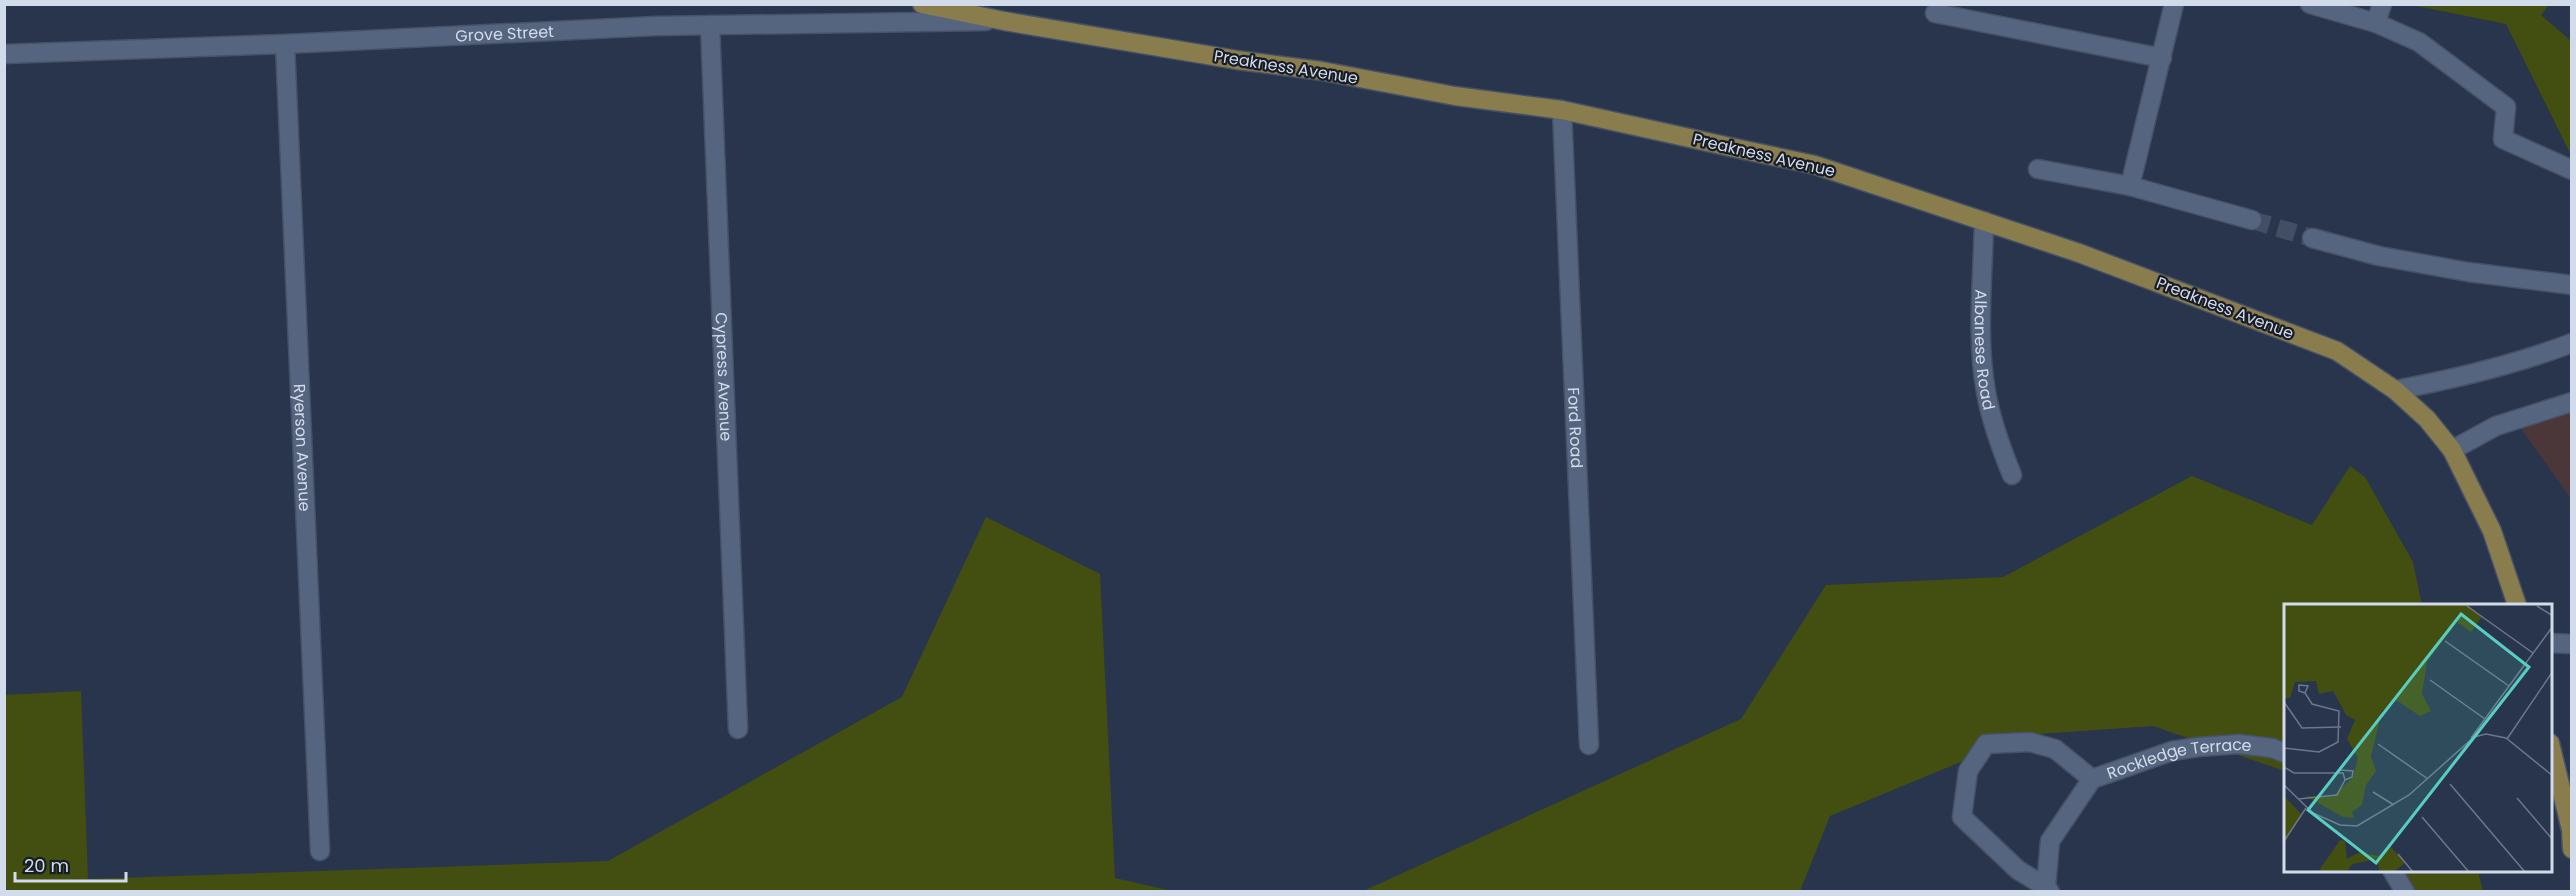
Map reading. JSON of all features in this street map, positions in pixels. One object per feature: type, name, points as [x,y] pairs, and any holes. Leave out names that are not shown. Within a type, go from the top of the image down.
[{"type":"main road","name":"Preakness Avenue","points":[[922,4],[1004,21],[1237,60],[1322,71],[1455,96],[1562,110],[1815,165],[2079,253],[2337,351],[2395,390],[2427,419],[2452,450],[2492,531],[2517,604]]},
{"type":"main road","points":[[2552,751],[2571,830],[2571,849]]},
{"type":"street","points":[[2130,186],[2174,4]]},
{"type":"street","points":[[2310,4],[2376,23],[2419,42],[2506,107],[2503,139],[2571,170]]},
{"type":"street","points":[[2376,23],[2382,4]]},
{"type":"street","points":[[1935,13],[2162,58]]},
{"type":"street","name":"Grove Street","points":[[4,54],[710,25],[1004,21]]},
{"type":"street","name":"Cypress Avenue","points":[[710,25],[738,729]]},
{"type":"street","name":"Ryerson Avenue","points":[[285,44],[320,851]]},
{"type":"street","name":"Ford Road","points":[[1562,110],[1589,745]]},
{"type":"street","points":[[2038,169],[2130,186],[2252,220]]},
{"type":"street","name":"Albanese Road","points":[[1984,221],[1982,339],[1985,390],[1994,431],[2012,475]]},
{"type":"street","points":[[2312,238],[2390,258],[2468,272],[2571,285]]},
{"type":"street","points":[[2395,390],[2521,361],[2571,343]]},
{"type":"street","points":[[2452,450],[2496,426],[2571,402]]},
{"type":"street","points":[[2552,643],[2571,644]]},
{"type":"street","points":[[2048,889],[2018,870],[1962,817],[1968,771],[1986,744],[2030,742],[2055,749],[2092,779]]},
{"type":"street","name":"Rockledge Terrace","points":[[2048,889],[2050,841],[2092,779],[2172,751],[2198,747],[2239,744],[2272,748],[2284,753]]},
{"type":"street","points":[[2393,872],[2406,891]]},
{"type":"shaded area","points":[[2571,402],[2571,505],[2569,496],[2520,427]]},
{"type":"green space","points":[[2412,5],[2549,5],[2541,15],[2571,41],[2571,155],[2506,24]]},
{"type":"green space","points":[[2350,466],[2365,477],[2413,562],[2422,604],[2284,604],[2284,771],[2153,726],[2026,735],[1830,816],[1800,891],[1361,892],[1741,719],[1826,585],[2003,577],[2192,476],[2312,525]]},
{"type":"green space","points":[[986,517],[1100,574],[1115,878],[1172,891],[5,891],[5,695],[81,691],[88,879],[608,861],[902,697]]},
{"type":"green space","points":[[2385,872],[2478,872],[2483,891],[2399,891]]},
{"type":"tunnel","points":[[2252,220],[2312,238]]}]
